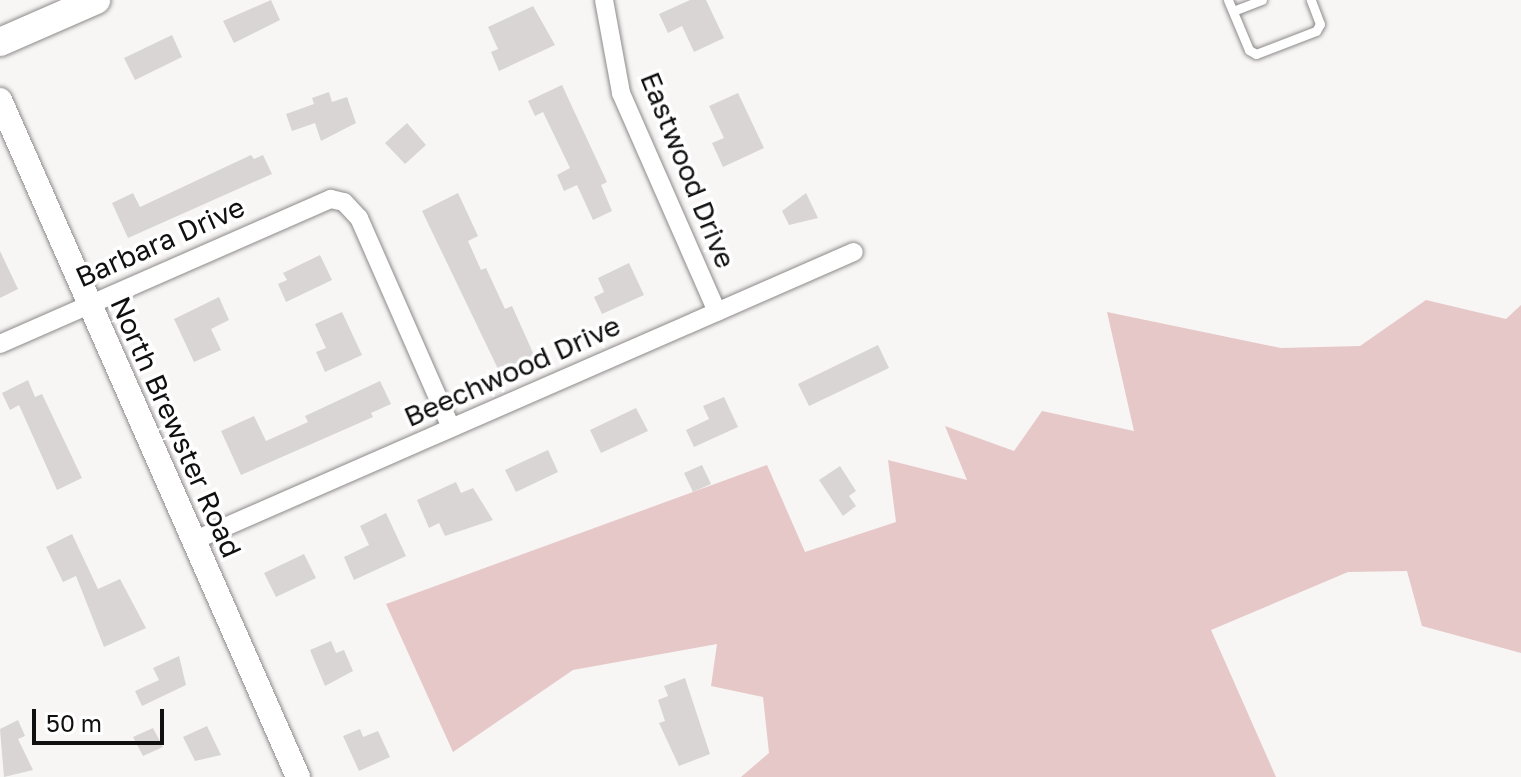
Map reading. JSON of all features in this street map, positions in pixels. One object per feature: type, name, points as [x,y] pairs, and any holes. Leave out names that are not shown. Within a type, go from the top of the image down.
[{"type":"main road","points":[[0,42],[96,0]]},
{"type":"main road","name":"North Brewster Road","points":[[0,100],[298,777]]},
{"type":"street","name":"Eastwood Drive","points":[[604,0],[621,93],[717,312]]},
{"type":"street","name":"Barbara Drive","points":[[0,344],[318,202],[344,202],[359,218],[451,428]]},
{"type":"street","name":"Beechwood Drive","points":[[193,541],[854,252]]},
{"type":"lane","points":[[1228,0],[1249,50],[1256,54],[1316,31],[1320,24],[1311,0]]},
{"type":"lane","points":[[1233,11],[1262,0]]},
{"type":"shaded area","points":[[1426,300],[1506,319],[1521,305],[1521,653],[1422,626],[1407,571],[1348,572],[1211,630],[1276,777],[741,777],[769,753],[763,697],[711,686],[717,644],[573,670],[453,752],[386,604],[767,465],[805,552],[896,522],[888,460],[967,480],[945,426],[1014,451],[1042,411],[1134,431],[1107,312],[1281,348],[1360,346]]},
{"type":"building","points":[[271,0],[280,20],[234,43],[223,21]]},
{"type":"building","points":[[690,0],[706,0],[724,38],[694,52],[682,26],[668,33],[659,14]]},
{"type":"building","points":[[533,6],[555,45],[499,71],[491,52],[498,49],[488,27]]},
{"type":"building","points":[[172,35],[182,57],[135,80],[124,58]]},
{"type":"building","points":[[562,85],[607,182],[601,185],[612,211],[593,220],[577,185],[564,191],[557,175],[570,168],[543,112],[535,116],[528,101]]},
{"type":"building","points":[[329,92],[332,102],[347,97],[356,123],[321,141],[315,123],[292,131],[286,114],[314,104],[312,98]]},
{"type":"building","points":[[738,93],[764,148],[723,167],[712,143],[724,138],[709,106]]},
{"type":"building","points":[[407,123],[426,145],[405,164],[385,143]]},
{"type":"building","points":[[251,155],[254,159],[263,155],[272,174],[128,238],[112,203],[133,193],[140,207]]},
{"type":"building","points":[[458,193],[478,236],[468,241],[481,270],[486,268],[505,309],[512,306],[534,355],[499,371],[422,211]]},
{"type":"building","points":[[806,193],[818,218],[789,225],[782,211]]},
{"type":"building","points":[[0,251],[18,289],[0,298]]},
{"type":"building","points":[[320,255],[332,280],[286,302],[278,284],[287,280],[283,273]]},
{"type":"building","points":[[629,263],[644,295],[602,314],[594,297],[604,292],[598,278]]},
{"type":"building","points":[[219,297],[229,320],[211,329],[221,350],[194,362],[174,319]]},
{"type":"building","points":[[342,312],[362,355],[325,372],[316,352],[326,348],[315,324]]},
{"type":"building","points":[[878,345],[889,368],[809,406],[798,384]]},
{"type":"building","points":[[28,380],[35,397],[42,394],[82,478],[57,490],[19,405],[10,410],[2,393]]},
{"type":"building","points":[[380,381],[391,404],[371,413],[373,417],[241,475],[221,431],[254,416],[266,441],[308,422],[305,416]]},
{"type":"building","points":[[724,397],[738,427],[694,447],[686,430],[709,419],[703,406]]},
{"type":"building","points":[[636,408],[648,431],[601,453],[590,430]]},
{"type":"building","points":[[548,450],[558,472],[516,492],[505,470]]},
{"type":"building","points":[[702,465],[711,484],[693,492],[684,473]]},
{"type":"building","points":[[840,466],[856,491],[849,496],[856,506],[843,516],[819,480]]},
{"type":"building","points":[[456,482],[461,493],[473,488],[493,520],[445,536],[439,523],[429,528],[417,500]]},
{"type":"building","points":[[386,513],[406,556],[354,580],[344,557],[369,545],[360,526]]},
{"type":"building","points":[[72,534],[98,589],[120,579],[146,628],[104,647],[76,576],[63,582],[46,547]]},
{"type":"building","points":[[304,554],[316,578],[276,597],[264,573]]},
{"type":"building","points":[[331,641],[336,653],[344,650],[353,671],[325,686],[310,650]]},
{"type":"building","points":[[179,656],[186,685],[142,706],[135,691],[159,680],[153,668]]},
{"type":"building","points":[[685,678],[710,754],[679,766],[659,723],[665,721],[658,700],[668,696],[664,686]]},
{"type":"building","points":[[18,720],[25,736],[18,739],[33,770],[4,777],[0,729]]},
{"type":"building","points":[[207,726],[221,755],[195,761],[183,737]]},
{"type":"building","points":[[153,728],[163,747],[143,756],[133,737]]},
{"type":"building","points":[[360,729],[363,737],[378,731],[390,757],[359,771],[343,736]]}]
